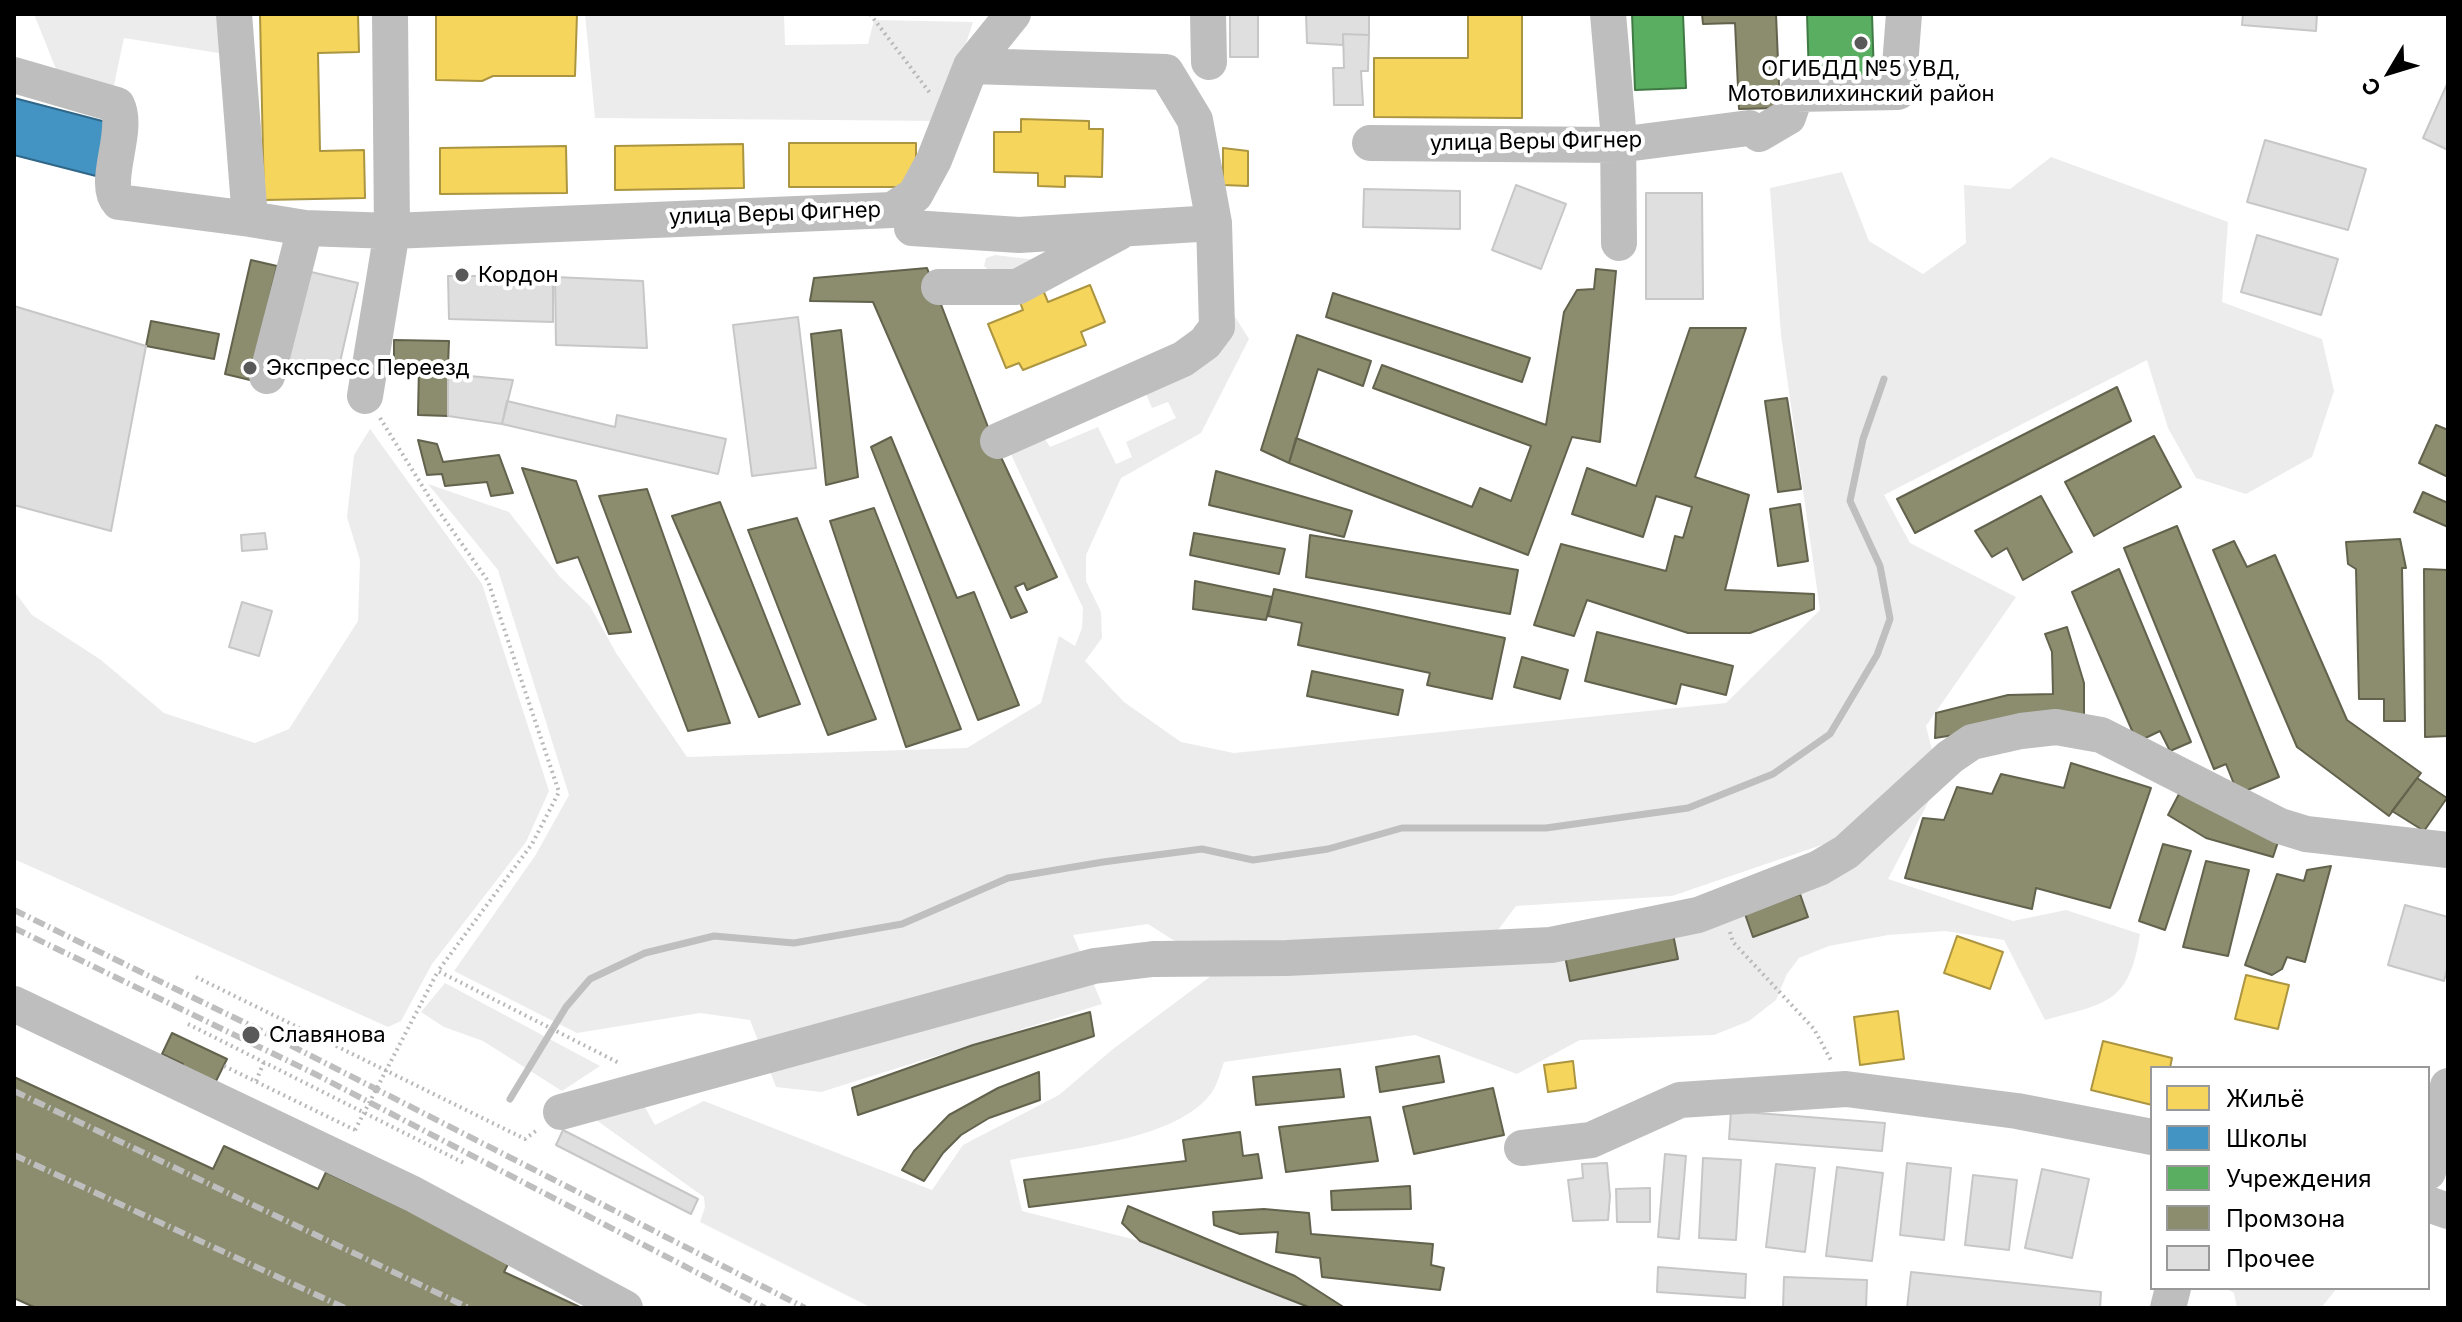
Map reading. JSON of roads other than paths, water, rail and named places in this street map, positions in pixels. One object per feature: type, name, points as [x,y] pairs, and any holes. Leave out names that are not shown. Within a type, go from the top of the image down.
[{"type":"street","points":[[234,14],[250,219]]},
{"type":"street","points":[[365,396],[392,231],[390,14]]},
{"type":"street","name":"улица Веры Фигнер","points":[[14,75],[117,105],[121,120],[113,189],[119,202],[305,228],[392,231],[902,219],[947,127],[971,66],[1013,14]]},
{"type":"street","points":[[1208,14],[1209,62]]},
{"type":"street","points":[[1608,14],[1618,145],[1619,243]]},
{"type":"street","name":"улица Веры Фигнер","points":[[1370,143],[1618,145],[1754,131],[1788,117],[1796,94],[1898,92],[1904,14]]},
{"type":"street","points":[[971,66],[1166,72],[1195,120],[1214,223],[1217,327],[1205,343],[1183,359],[998,441]]},
{"type":"street","points":[[902,219],[1019,235],[1214,223]]},
{"type":"street","points":[[939,287],[1017,287],[1130,227]]},
{"type":"street","points":[[267,376],[305,228]]},
{"type":"street","points":[[561,1112],[1094,966],[1153,959],[1287,958],[1551,945],[1673,921],[1723,906],[1819,868],[1846,852],[1950,757],[1972,742],[2056,727],[2101,735],[2121,743],[2280,826],[2306,834],[2448,850]]},
{"type":"street","points":[[14,1004],[413,1194],[625,1308]]},
{"type":"street","points":[[2430,1163],[2448,1086]]},
{"type":"street","points":[[1522,1148],[1591,1140],[1680,1100],[1846,1089],[2017,1111],[2150,1137]]},
{"type":"waterway","points":[[510,1099],[566,1007],[590,979],[645,953],[714,936],[794,943],[902,924],[1008,878],[1103,862],[1202,849],[1253,860],[1328,849],[1402,828],[1546,828],[1688,808],[1773,774],[1830,734],[1877,655],[1890,619],[1880,566],[1850,501],[1863,439],[1884,379]]},
{"type":"railway","points":[[14,910],[280,1040],[805,1308]]},
{"type":"railway","points":[[14,928],[315,1074],[765,1308]]},
{"type":"railway","points":[[14,1091],[469,1308]]},
{"type":"railway","points":[[14,1155],[345,1308]]},
{"type":"place","name":"ОГИБДД №5 УВД, Мотовилихинский район","points":[[1861,43]]},
{"type":"place","name":"Кордон","points":[[462,275]]},
{"type":"place","name":"Экспресс Переезд","points":[[250,368]]},
{"type":"place","name":"Славянова","points":[[251,1035]]}]
